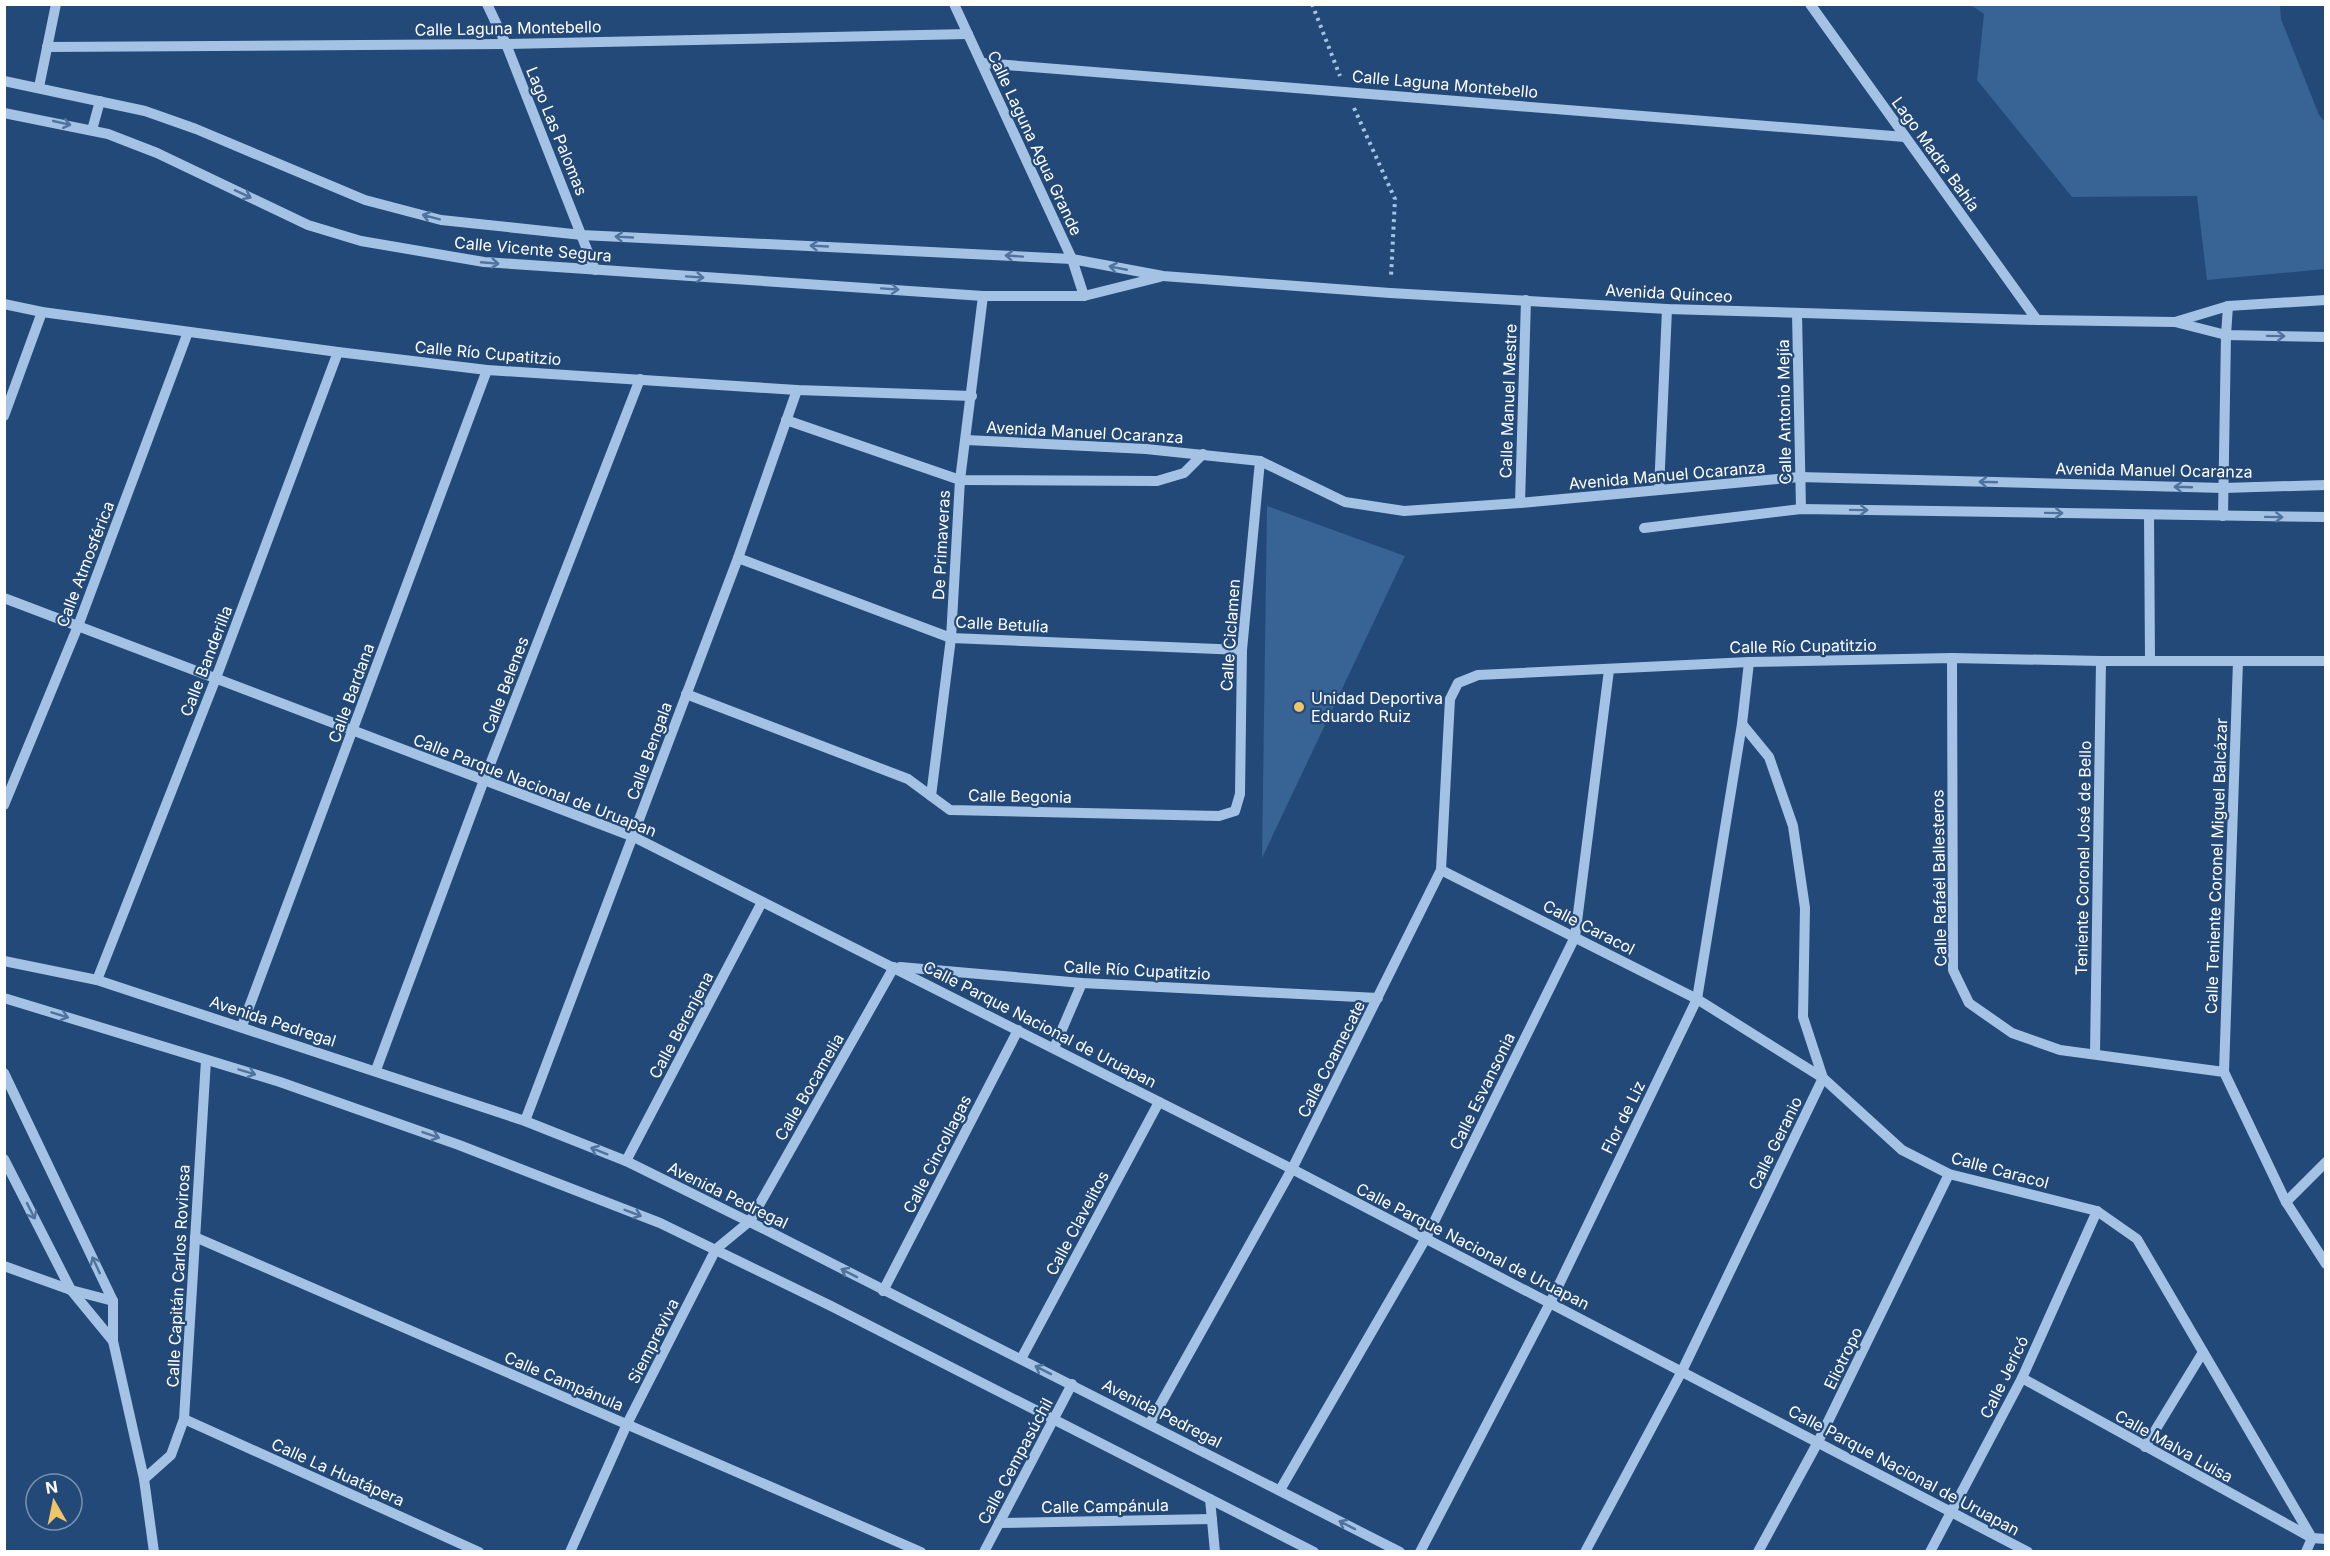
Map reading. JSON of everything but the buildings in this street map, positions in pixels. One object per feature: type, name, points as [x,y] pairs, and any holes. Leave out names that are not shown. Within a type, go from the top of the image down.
[{"type":"street","points":[[39,87],[56,4]]},
{"type":"street","name":"Lago Las Palomas","points":[[487,4],[506,44],[595,270]]},
{"type":"street","name":"Calle Laguna Agua Grande","points":[[954,4],[1072,259],[1084,296]]},
{"type":"street","name":"Lago Madre Bahía","points":[[1810,4],[2037,320]]},
{"type":"street","name":"Calle Laguna Montebello","points":[[47,46],[506,44],[969,34]]},
{"type":"street","name":"Calle Laguna Montebello","points":[[982,63],[1905,137]]},
{"type":"street","name":"Calle Vicente Segura","points":[[4,81],[145,111],[196,129],[365,200],[441,220],[582,235],[1072,259]]},
{"type":"street","points":[[92,130],[100,101]]},
{"type":"street","name":"Calle Vicente Segura","points":[[4,112],[108,134],[157,153],[308,225],[361,241],[484,262],[983,296],[1084,296]]},
{"type":"street","name":"Avenida Quinceo","points":[[1072,259],[1163,276],[1390,293],[1666,309],[2175,322],[2226,335],[2325,338]]},
{"type":"street","name":"Avenida Quinceo","points":[[1084,296],[1163,276]]},
{"type":"street","name":"De Primaveras","points":[[930,796],[951,638],[960,480],[983,296]]},
{"type":"street","name":"Calle Manuel Mestre","points":[[1520,503],[1526,300]]},
{"type":"street","name":"Avenida Quinceo","points":[[2175,322],[2228,306],[2325,300]]},
{"type":"street","name":"Calle Río Cupatitzio","points":[[4,304],[42,312],[188,332],[487,370],[797,390],[972,396]]},
{"type":"street","points":[[2223,516],[2228,306]]},
{"type":"street","points":[[1659,490],[1666,309]]},
{"type":"street","points":[[4,416],[42,312]]},
{"type":"street","name":"Calle Antonio Mejía","points":[[1797,313],[1801,509]]},
{"type":"street","name":"Calle Atmosférica","points":[[4,805],[78,626],[188,332]]},
{"type":"street","name":"Calle Banderilla","points":[[98,980],[216,678],[338,352]]},
{"type":"street","name":"Calle Bardana","points":[[242,1026],[487,370]]},
{"type":"street","name":"Calle Belenes","points":[[376,1070],[484,780],[640,379]]},
{"type":"street","name":"Calle Bengala","points":[[525,1120],[738,558],[797,390]]},
{"type":"street","name":"Avenida Manuel Ocaranza","points":[[786,420],[960,480],[1157,480],[1184,473],[1203,454]]},
{"type":"street","name":"Avenida Manuel Ocaranza","points":[[966,440],[1203,454],[1260,461],[1345,502],[1404,511],[1520,503],[1799,477],[2224,488],[2325,485]]},
{"type":"street","name":"Calle Ciclamen","points":[[1235,811],[1240,794],[1242,650],[1260,461]]},
{"type":"street","points":[[1644,528],[1801,509],[2325,518]]},
{"type":"street","points":[[2149,515],[2150,661]]},
{"type":"street","name":"Calle Betulia","points":[[738,558],[951,638],[1242,650]]},
{"type":"street","name":"Calle Parque Nacional de Uruapan","points":[[4,598],[634,837],[1292,1169],[2028,1551]]},
{"type":"street","name":"Calle Río Cupatitzio","points":[[1458,683],[1478,675],[1749,662],[1952,658],[2101,661],[2325,661]]},
{"type":"street","name":"Calle Rafaél Ballesteros","points":[[1952,658],[1953,970],[1969,1003],[2012,1033],[2060,1050],[2224,1071]]},
{"type":"street","name":"Teniente Coronel José de Bello","points":[[2095,1054],[2101,661]]},
{"type":"street","name":"Calle Teniente Coronel Miguel Balcázar","points":[[2224,1071],[2238,661]]},
{"type":"street","name":"Flor de Liz","points":[[1420,1551],[1550,1303],[1697,999],[1742,724],[1749,662]]},
{"type":"street","name":"Calle Esvansonia","points":[[1280,1490],[1426,1238],[1575,937],[1609,670]]},
{"type":"street","name":"Calle Coamecate","points":[[1150,1423],[1292,1169],[1441,870],[1450,699],[1458,683]]},
{"type":"street","name":"Calle Begonia","points":[[686,694],[908,779],[950,810],[1219,816],[1235,811]]},
{"type":"street","points":[[1742,724],[1769,757],[1793,826],[1805,908],[1803,1017],[1823,1078]]},
{"type":"street","name":"Calle Caracol","points":[[1441,870],[1697,999],[1823,1078],[1902,1150],[1949,1174],[2097,1211],[2137,1239],[2312,1539]]},
{"type":"street","name":"Calle Berenjena","points":[[626,1161],[762,902]]},
{"type":"street","name":"Avenida Pedregal","points":[[4,961],[98,980],[242,1026],[525,1120],[626,1161],[750,1221],[883,1291],[1150,1423],[1400,1551]]},
{"type":"street","name":"Calle Río Cupatitzio","points":[[894,967],[1082,983],[1378,998]]},
{"type":"street","name":"Calle Bocamelia","points":[[750,1221],[894,967]]},
{"type":"street","points":[[1054,1048],[1082,983]]},
{"type":"street","points":[[4,998],[291,1086],[459,1145],[660,1223],[716,1249],[1314,1551]]},
{"type":"street","name":"Calle Cincollagas","points":[[883,1291],[1018,1030]]},
{"type":"street","name":"Calle Capitán Carlos Rovirosa","points":[[144,1479],[171,1455],[184,1419],[206,1060]]},
{"type":"street","points":[[2224,1071],[2286,1202],[2325,1264]]},
{"type":"street","points":[[4,1073],[113,1301],[112,1341],[144,1479],[154,1551]]},
{"type":"street","name":"Calle Geranio","points":[[1585,1551],[1682,1371],[1823,1078]]},
{"type":"street","name":"Calle Clavelitos","points":[[1021,1359],[1159,1102]]},
{"type":"street","points":[[4,1159],[71,1290],[112,1341]]},
{"type":"street","points":[[2286,1202],[2325,1162]]},
{"type":"street","name":"Eliotropo","points":[[1758,1551],[1818,1442],[1949,1174]]},
{"type":"street","points":[[4,1181],[18,1185]]},
{"type":"street","name":"Calle Jericó","points":[[1930,1551],[2022,1378],[2097,1211]]},
{"type":"street","name":"Siempreviva","points":[[570,1551],[627,1424],[716,1249],[750,1221]]},
{"type":"street","name":"Calle Campánula","points":[[195,1238],[921,1551]]},
{"type":"street","points":[[4,1266],[71,1290],[113,1301]]},
{"type":"street","points":[[2145,1447],[2203,1352]]},
{"type":"street","name":"Calle Malva Luisa","points":[[2022,1378],[2312,1539]]},
{"type":"street","name":"Calle Cempasúchil","points":[[984,1551],[1072,1384]]},
{"type":"street","name":"Calle La Huatápera","points":[[184,1419],[479,1551]]},
{"type":"street","points":[[1210,1499],[1215,1551]]},
{"type":"street","name":"Calle Campánula","points":[[999,1523],[1212,1519]]},
{"type":"street","points":[[2306,1551],[2312,1539],[2325,1539]]},
{"type":"path","points":[[1312,4],[1347,91],[1395,199],[1390,293]]},
{"type":"shaded area","points":[[1971,5],[2280,5],[2281,19],[2319,115],[2325,122],[2325,269],[2207,280],[2197,196],[2072,197],[1977,80],[1984,14]]},
{"type":"shaded area","name":"Unidad Deportiva Eduardo Ruiz","points":[[1267,506],[1405,556],[1262,858]]},
{"type":"place","name":"Unidad Deportiva Eduardo Ruiz","points":[[1299,707]]}]
